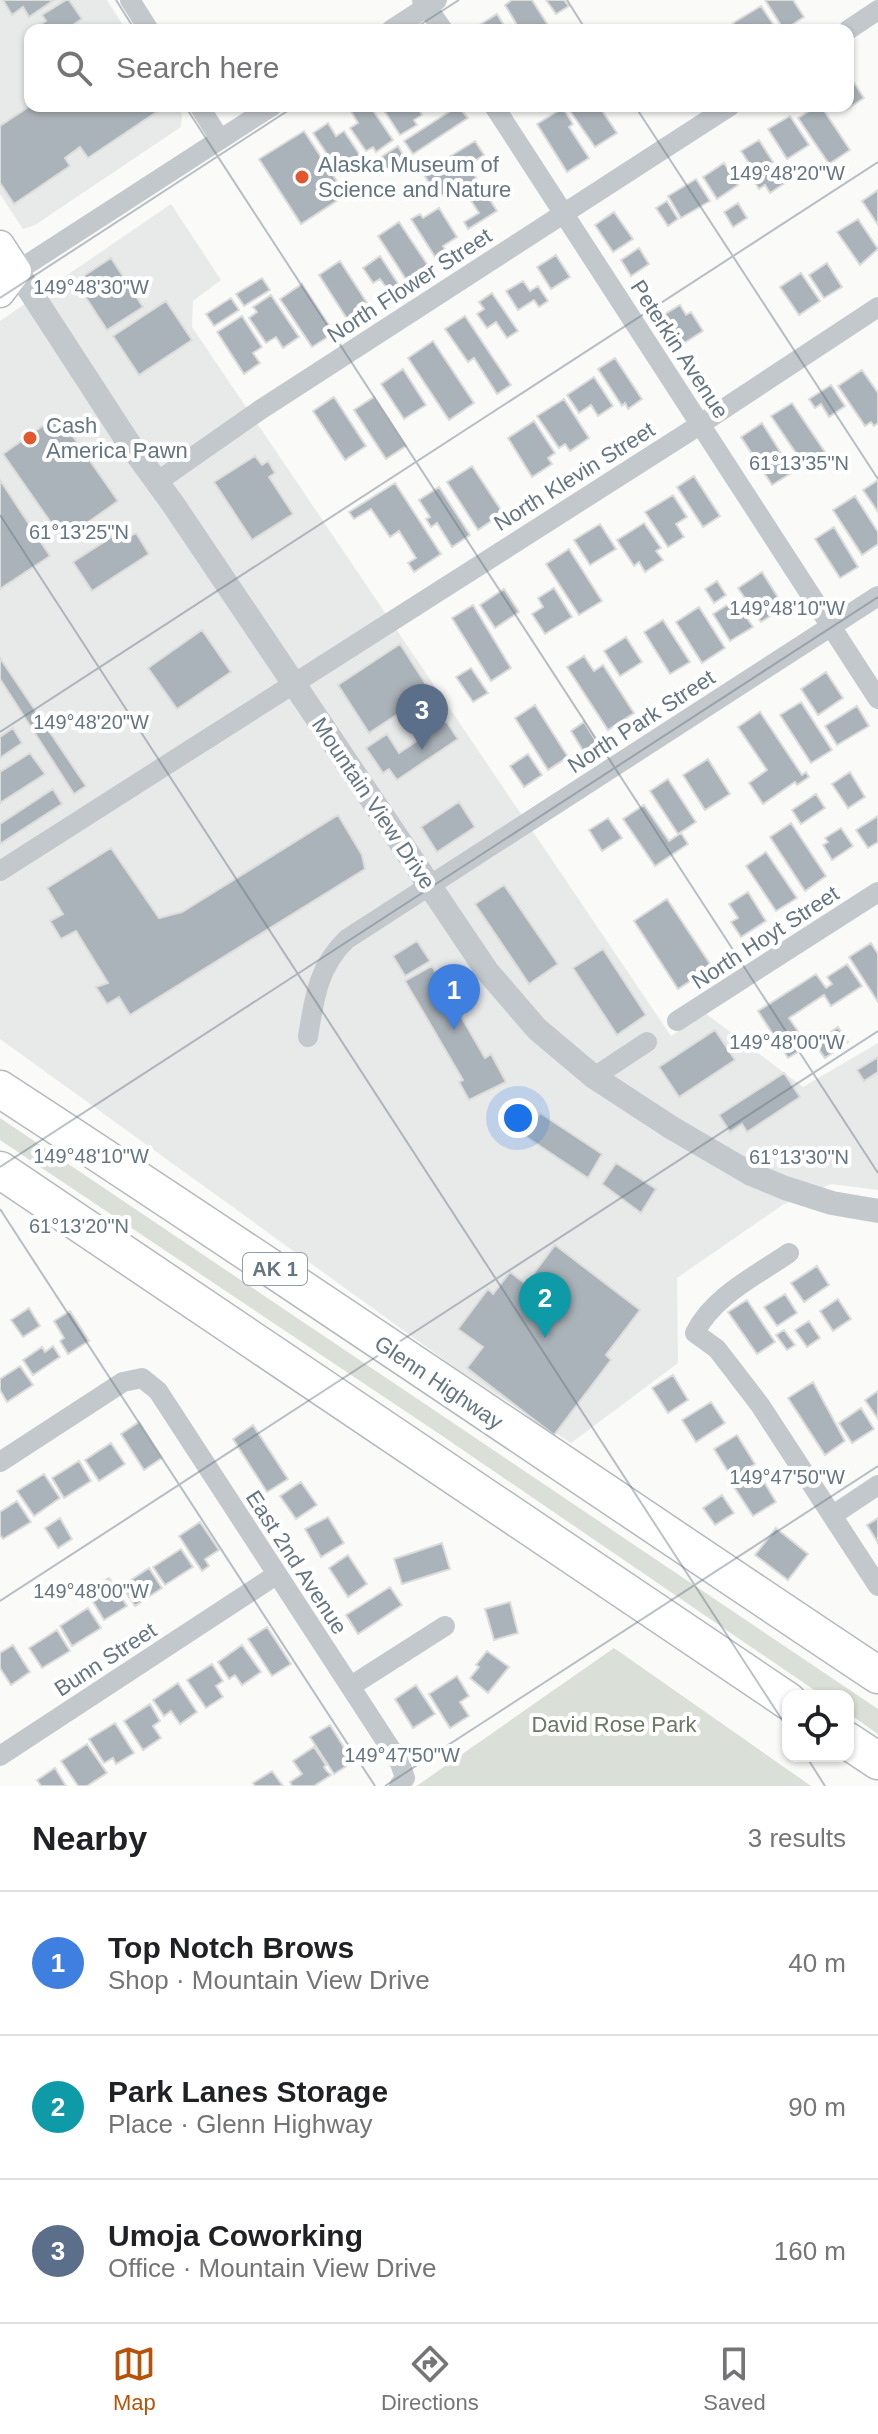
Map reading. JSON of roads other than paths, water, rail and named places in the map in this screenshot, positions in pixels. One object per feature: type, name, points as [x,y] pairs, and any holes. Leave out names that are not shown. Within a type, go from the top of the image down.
[{"type":"highway","points":[[0,1072],[235,1242]]},
{"type":"highway","name":"Glenn Highway","points":[[0,1089],[235,1242],[547,1455],[878,1675]]},
{"type":"highway","points":[[0,1170],[782,1697]]},
{"type":"highway","points":[[0,1188],[143,1266]]},
{"type":"highway","points":[[854,1745],[878,1761]]},
{"type":"main road","name":"Mountain View Drive","points":[[0,245],[8,272]]},
{"type":"main road","points":[[0,293],[8,272]]},
{"type":"street","points":[[130,0],[145,24]]},
{"type":"street","points":[[399,24],[429,2],[440,24]]},
{"type":"street","points":[[854,26],[878,10]]},
{"type":"street","points":[[203,112],[220,139]]},
{"type":"street","points":[[8,272],[263,112]]},
{"type":"street","name":"Peterkin Avenue","points":[[498,112],[878,699]]},
{"type":"street","name":"North Flower Street","points":[[157,482],[260,410],[721,112]]},
{"type":"street","name":"Mountain View Drive","points":[[8,272],[157,482],[487,971],[537,1029],[594,1077],[751,1174],[832,1203],[878,1211]]},
{"type":"street","name":"North Klevin Street","points":[[0,871],[878,307]]},
{"type":"street","name":"North Park Street","points":[[308,1037],[315,991],[322,970],[333,952],[347,939],[878,596]]},
{"type":"street","name":"North Hoyt Street","points":[[677,1021],[878,892]]},
{"type":"street","points":[[594,1077],[647,1042]]},
{"type":"street","points":[[789,1253],[717,1304],[703,1317],[695,1333],[717,1349],[730,1364],[878,1586]]},
{"type":"street","name":"East 2nd Avenue","points":[[0,1462],[123,1382],[142,1378],[158,1391],[351,1686],[400,1763],[402,1782]]},
{"type":"street","points":[[833,1515],[878,1485]]},
{"type":"street","name":"Bunn Street","points":[[0,1756],[276,1575]]},
{"type":"street","points":[[351,1686],[445,1626]]},
{"type":"place","name":"Alaska Museum of Science and Nature","points":[[302,177]]},
{"type":"place","name":"Cash America Pawn","points":[[30,438]]},
{"type":"place","name":"Umoja Coworking","points":[[422,750]]},
{"type":"place","name":"Top Notch Brows","points":[[454,1030]]},
{"type":"place","name":"Park Lanes Storage","points":[[545,1338]]},
{"type":"park label","name":"David Rose Park","points":[[614,1724]]}]
